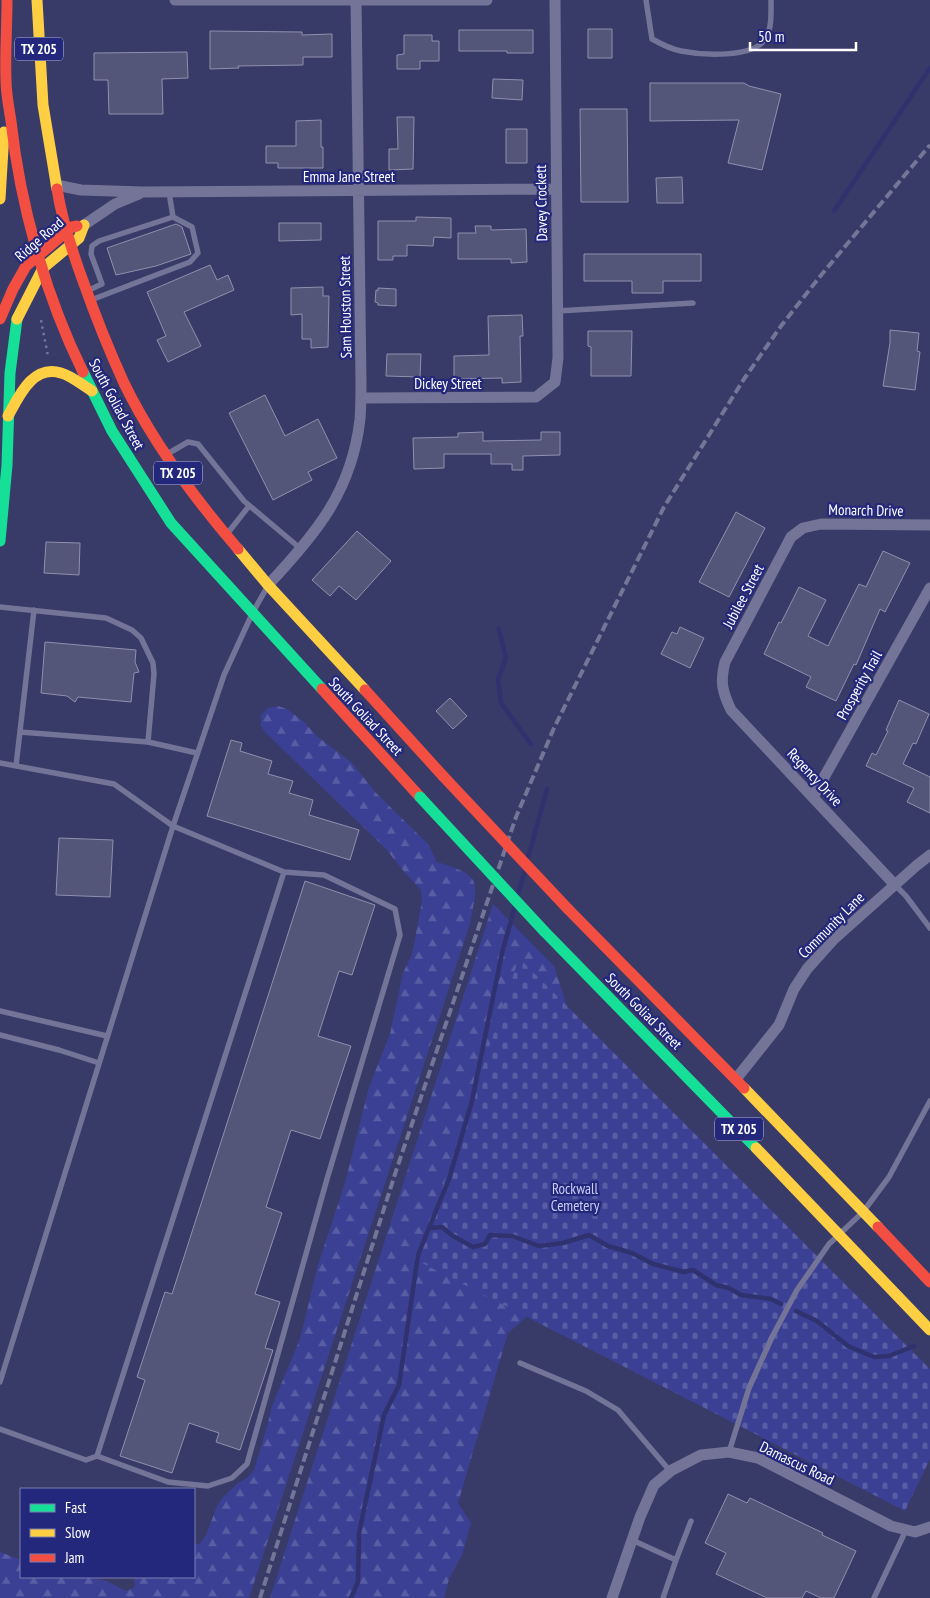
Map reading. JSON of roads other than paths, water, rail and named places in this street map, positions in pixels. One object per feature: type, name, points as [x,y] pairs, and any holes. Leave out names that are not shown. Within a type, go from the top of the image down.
[{"type":"main road","name":"South Goliad Street","points":[[7,0],[6,81],[13,142],[22,191],[39,256],[61,324],[92,392],[112,431],[171,523],[252,614],[544,931],[719,1108],[930,1330]]},
{"type":"main road","name":"South Goliad Street","points":[[37,0],[43,105],[60,210],[71,245],[88,296],[125,384],[166,454],[198,501],[268,585],[443,776],[568,909],[736,1079],[930,1282]]},
{"type":"main road","points":[[0,199],[6,81]]},
{"type":"main road","name":"Ridge Road","points":[[0,319],[26,266],[72,228],[84,225]]},
{"type":"main road","name":"Ridge Road","points":[[0,541],[6,465],[10,372],[16,320],[43,268],[79,238],[84,225]]},
{"type":"main road","points":[[8,416],[24,386],[34,377],[48,371],[60,372],[92,392]]},
{"type":"street","points":[[175,0],[486,0]]},
{"type":"street","name":"Davey Crockett","points":[[536,397],[555,382],[558,358],[554,0]]},
{"type":"street","name":"Sam Houston Street","points":[[268,585],[317,529],[334,502],[343,484],[355,445],[360,419],[356,1]]},
{"type":"street","name":"Emma Jane Street","points":[[56,185],[81,190],[143,192],[556,189]]},
{"type":"street","name":"Emma Jane Street","points":[[84,225],[114,204],[143,192]]},
{"type":"street","name":"Dickey Street","points":[[361,398],[536,397]]},
{"type":"street","name":"Monarch Drive","points":[[803,528],[821,524],[930,525]]},
{"type":"street","name":"Jubilee Street","points":[[722,684],[725,662],[791,537],[803,528]]},
{"type":"street","name":"Prosperity Trail","points":[[813,797],[930,588]]},
{"type":"street","name":"Regency Drive","points":[[722,684],[723,692],[732,710],[895,885]]},
{"type":"street","name":"Community Lane","points":[[736,1079],[779,1025],[794,989],[807,969],[833,940],[930,855]]},
{"type":"street","name":"Damascus Road","points":[[612,1598],[654,1485],[670,1471],[701,1455],[729,1452],[758,1458],[891,1526],[915,1532],[930,1527]]},
{"type":"lane","points":[[646,0],[652,39],[681,51],[706,54],[745,51],[759,47],[766,39],[770,27],[771,0]]},
{"type":"lane","points":[[169,192],[173,217]]},
{"type":"lane","points":[[173,217],[192,227],[198,253],[190,262],[88,296],[102,284],[92,254],[92,246],[99,241],[173,217]]},
{"type":"lane","points":[[557,311],[693,303]]},
{"type":"lane","points":[[166,454],[188,442],[198,444],[244,501],[301,549]]},
{"type":"lane","points":[[226,536],[249,506]]},
{"type":"lane","points":[[0,1382],[173,826],[224,675],[252,614],[268,585]]},
{"type":"lane","points":[[0,607],[106,618],[132,630],[141,638],[153,663],[154,674],[148,742]]},
{"type":"lane","points":[[16,766],[34,610]]},
{"type":"lane","points":[[20,732],[148,742],[198,753]]},
{"type":"lane","points":[[0,763],[114,784],[173,826],[284,872],[324,875],[395,909],[400,935],[327,1179],[247,1464],[232,1478],[208,1486],[168,1482],[97,1456],[86,1460],[0,1428]]},
{"type":"lane","points":[[97,1456],[284,872]]},
{"type":"lane","points":[[895,885],[906,896],[930,928]]},
{"type":"lane","points":[[0,1012],[107,1036]]},
{"type":"lane","points":[[0,1035],[59,1050],[99,1063]]},
{"type":"lane","points":[[729,1452],[749,1388],[797,1290],[829,1244],[863,1212],[889,1177],[930,1101]]},
{"type":"lane","points":[[520,1363],[586,1391],[618,1410],[670,1471]]},
{"type":"lane","points":[[662,1598],[691,1521]]},
{"type":"lane","points":[[874,1598],[906,1530]]},
{"type":"lane","points":[[632,1540],[676,1560]]},
{"type":"waterway","points":[[834,211],[930,68]]},
{"type":"waterway","points":[[499,629],[506,658],[498,679],[501,703],[531,744]]},
{"type":"waterway","points":[[528,858],[547,789]]},
{"type":"waterway","points":[[518,894],[525,870]]},
{"type":"waterway","points":[[351,1598],[358,1582],[359,1533],[384,1415],[399,1385],[418,1255],[449,1179],[472,1101],[502,953],[515,906]]},
{"type":"waterway","points":[[429,1228],[442,1227],[453,1236],[473,1247],[485,1244],[490,1235],[512,1236],[539,1246],[563,1243],[589,1235],[608,1246],[632,1253],[653,1264],[684,1272],[693,1270],[716,1285],[729,1288],[741,1295],[771,1299],[781,1304]]},
{"type":"waterway","points":[[796,1311],[817,1321],[848,1346],[874,1357],[889,1356],[914,1346]]},
{"type":"railway","points":[[260,1598],[396,1171],[516,817],[554,728],[664,507],[744,379],[781,326],[822,274],[930,145]]},
{"type":"park label","name":"Rockwall Cemetery","points":[[575,1196]]}]
